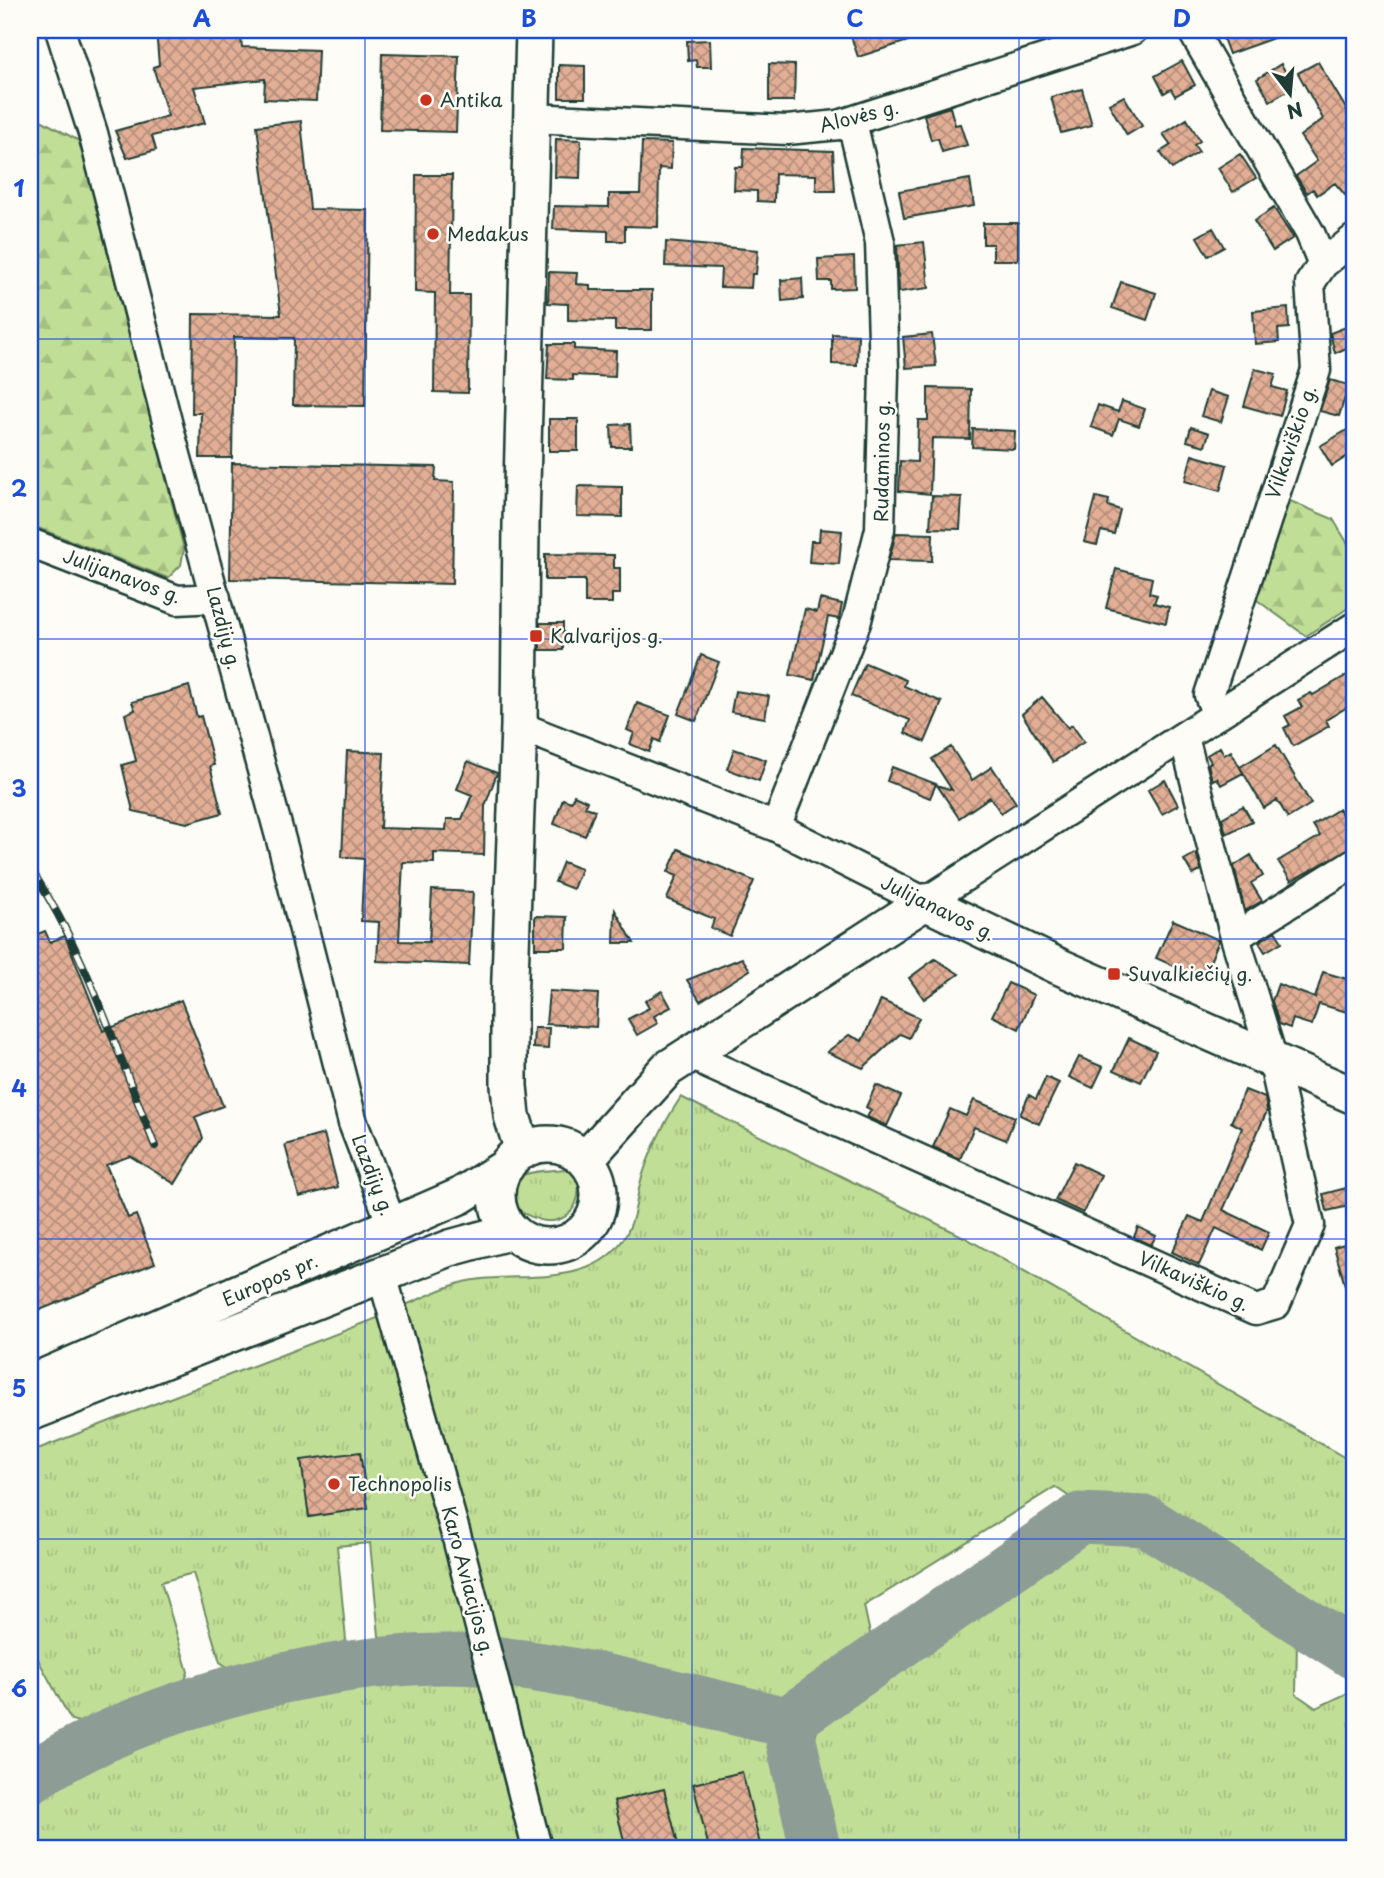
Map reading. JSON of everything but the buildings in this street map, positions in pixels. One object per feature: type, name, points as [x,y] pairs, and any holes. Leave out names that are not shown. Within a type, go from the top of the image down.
[{"type":"main road","points":[[534,30],[519,726],[509,1005],[509,1086],[514,1159],[499,1183],[497,1200],[502,1217],[512,1231],[528,1242],[547,1246],[567,1243],[583,1233],[595,1217],[600,1198],[597,1179],[585,1160],[667,1069],[925,902]]},
{"type":"main road","name":"Julijanavos g.","points":[[925,902],[1058,966],[1354,1096]]},
{"type":"main road","name":"Europos pr.","points":[[30,1382],[460,1196],[539,1145],[556,1144],[572,1150],[585,1160]]},
{"type":"main road","name":"Europos pr.","points":[[30,1413],[450,1248],[512,1231]]},
{"type":"street","name":"Lazdijų g.","points":[[60,30],[93,133],[284,851],[352,1123],[393,1225]]},
{"type":"street","name":"Alovės g.","points":[[531,118],[787,130],[852,121],[1133,30]]},
{"type":"street","points":[[1192,30],[1310,233],[1323,264],[1354,240]]},
{"type":"street","name":"Rudaminos g.","points":[[776,827],[858,620],[880,529],[884,372],[880,242],[852,121]]},
{"type":"street","name":"Vilkaviškio g.","points":[[1217,715],[1209,695],[1316,370],[1310,283],[1323,264]]},
{"type":"street","name":"Julijanavos g.","points":[[30,542],[177,600],[216,598]]},
{"type":"street","points":[[925,902],[1354,627]]},
{"type":"street","name":"Julijanavos g.","points":[[519,726],[776,827],[925,902]]},
{"type":"street","name":"Vilkaviškio g.","points":[[696,1048],[708,1064],[1256,1310],[1276,1304],[1310,1225],[1273,1060],[1235,937],[1184,737]]},
{"type":"street","points":[[1235,937],[1354,863]]},
{"type":"street","name":"Karo Aviacijos g.","points":[[382,1275],[457,1538],[537,1848]]},
{"type":"green space","points":[[30,114],[79,141],[184,549],[181,565],[168,578],[30,525]]},
{"type":"green space","points":[[1283,498],[1333,519],[1354,554],[1354,604],[1306,636],[1250,595]]},
{"type":"green space","points":[[681,1097],[964,1237],[1354,1463],[1354,1624],[1330,1610],[1315,1613],[1143,1506],[1108,1500],[1080,1504],[1055,1487],[864,1606],[873,1647],[832,1676],[788,1696],[755,1698],[505,1647],[497,1638],[403,1306],[468,1281],[575,1272],[612,1253],[629,1229],[648,1161],[662,1128]]},
{"type":"green space","points":[[573,1168],[577,1177],[578,1195],[576,1204],[565,1217],[546,1221],[509,1207],[508,1193],[511,1183],[518,1177],[540,1171]]},
{"type":"green space","points":[[385,1315],[472,1643],[466,1648],[395,1649],[379,1636],[370,1543],[337,1546],[346,1640],[333,1655],[235,1672],[220,1662],[193,1573],[161,1582],[188,1672],[182,1688],[91,1725],[71,1720],[30,1645],[30,1452]]},
{"type":"green space","points":[[1095,1533],[1114,1533],[1137,1539],[1297,1641],[1296,1694],[1316,1708],[1354,1690],[1354,1848],[830,1848],[817,1800],[812,1767],[815,1736],[822,1722],[1076,1542]]},
{"type":"green space","points":[[476,1678],[484,1684],[527,1848],[30,1848],[30,1799],[83,1768],[136,1743],[244,1707],[300,1695],[416,1681]]},
{"type":"green space","points":[[516,1680],[747,1727],[769,1737],[796,1848],[547,1848],[507,1697],[509,1683]]},
{"type":"taxiway","points":[[815,1848],[787,1722],[1080,1518],[1146,1521],[1354,1654]]},
{"type":"taxiway","points":[[30,1778],[77,1750],[131,1725],[190,1704],[251,1686],[314,1672],[376,1663],[435,1659],[490,1661],[527,1666],[602,1679],[787,1722]]},
{"type":"railway","points":[[30,868],[50,900],[84,968],[155,1146]]},
{"type":"place","name":"Antika","points":[[426,100]]},
{"type":"place","name":"Medakus","points":[[433,234]]},
{"type":"place","name":"Kalvarijos g.","points":[[536,636]]},
{"type":"place","name":"Suvalkiečių g.","points":[[1114,974]]},
{"type":"place","name":"Technopolis","points":[[334,1484]]}]
